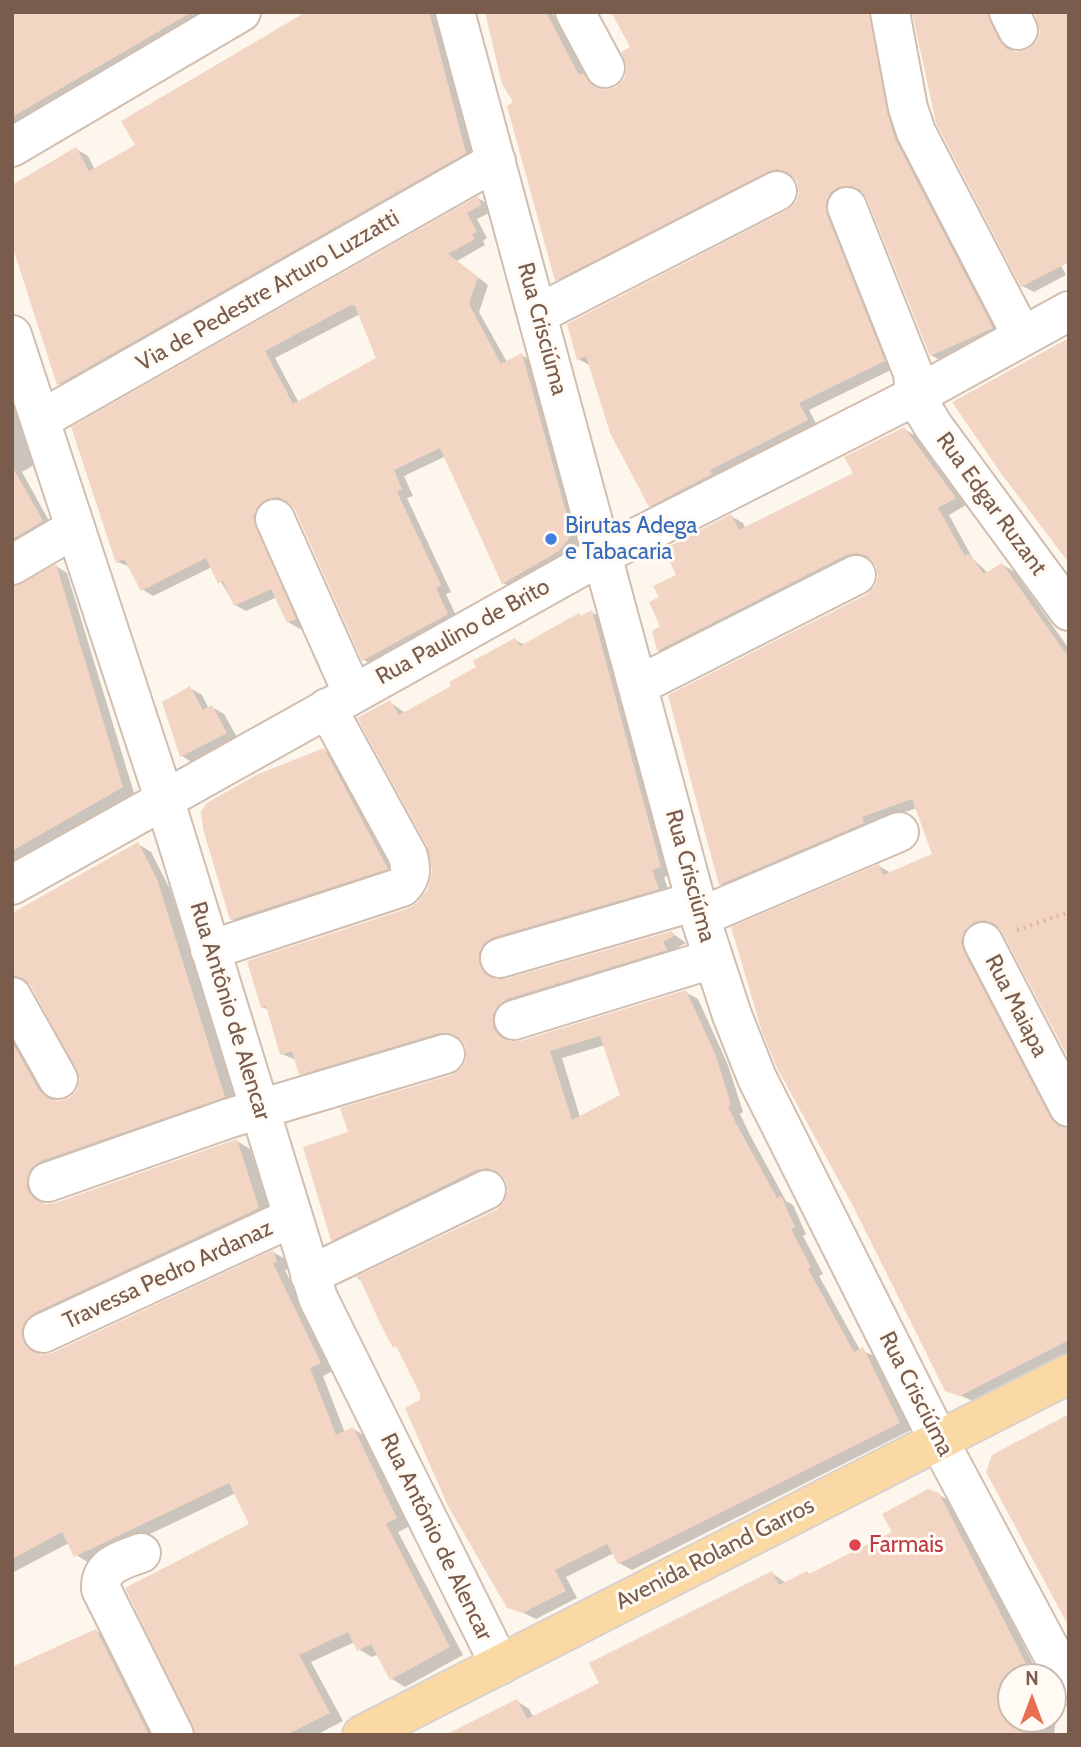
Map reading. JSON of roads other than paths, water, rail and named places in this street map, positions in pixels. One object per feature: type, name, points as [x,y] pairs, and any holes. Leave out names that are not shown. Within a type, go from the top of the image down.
[{"type":"main road","name":"Avenida Roland Garros","points":[[362,1735],[1069,1374]]},
{"type":"street","points":[[12,147],[241,12]]},
{"type":"street","name":"Rua Crisciúma","points":[[455,12],[712,959],[757,1078],[939,1441],[1069,1685]]},
{"type":"street","points":[[575,12],[605,68]]},
{"type":"street","points":[[890,12],[905,95],[916,132],[1022,336]]},
{"type":"street","name":"Via de Pedestre Arturo Luzzatti","points":[[40,420],[496,161]]},
{"type":"street","points":[[538,314],[778,191]]},
{"type":"street","points":[[847,207],[913,373],[915,396]]},
{"type":"street","name":"Rua Paulino de Brito","points":[[12,885],[604,554],[915,396],[1069,311]]},
{"type":"street","name":"Rua Antônio de Alencar","points":[[12,335],[164,798],[318,1298],[500,1665]]},
{"type":"street","name":"Rua Edgar Ruzant","points":[[915,396],[934,427],[1069,611]]},
{"type":"street","points":[[210,950],[402,887],[409,880],[411,870],[408,856],[340,701],[275,519]]},
{"type":"street","points":[[12,565],[75,528]]},
{"type":"street","points":[[639,685],[856,575]]},
{"type":"street","points":[[500,958],[698,909],[899,832]]},
{"type":"street","name":"Rua Maiapa","points":[[983,942],[1069,1107]]},
{"type":"street","points":[[514,1020],[712,959]]},
{"type":"street","points":[[12,997],[58,1079]]},
{"type":"street","points":[[48,1182],[261,1109],[445,1054]]},
{"type":"street","points":[[310,1275],[486,1190]]},
{"type":"street","name":"Travessa Pedro Ardanaz","points":[[43,1333],[293,1217]]},
{"type":"street","points":[[141,1553],[114,1562],[105,1571],[101,1590],[174,1735]]},
{"type":"place","name":"Birutas Adega e Tabacaria","points":[[551,539]]},
{"type":"place","name":"Farmais","points":[[855,1545]]}]
